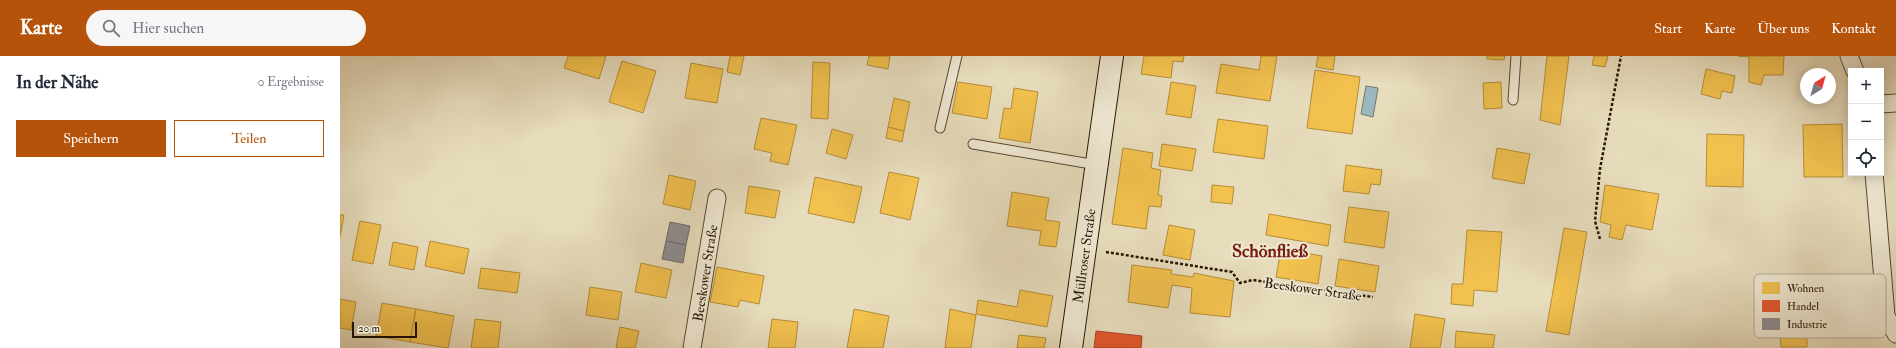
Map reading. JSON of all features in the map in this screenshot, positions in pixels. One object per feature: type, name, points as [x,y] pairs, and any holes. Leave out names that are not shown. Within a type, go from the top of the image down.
[{"type":"main road","name":"Müllroser Straße","points":[[1071,348],[1098,165],[1112,56]]},
{"type":"street","points":[[1849,56],[1854,68]]},
{"type":"street","points":[[1884,104],[1896,103]]},
{"type":"street","points":[[1874,176],[1882,274]]},
{"type":"street","name":"Beeskower Straße","points":[[692,348],[717,198]]},
{"type":"street","points":[[1886,316],[1896,334]]},
{"type":"lane","points":[[940,128],[957,56]]},
{"type":"lane","points":[[1513,100],[1516,56]]},
{"type":"lane","points":[[973,144],[1098,165]]},
{"type":"path","points":[[1600,239],[1595,221],[1600,169],[1621,56]]},
{"type":"path","name":"Müllroser Straße","points":[[1108,252],[1232,272],[1240,283],[1253,280]]},
{"type":"path","name":"Beeskower Straße","points":[[1253,280],[1373,297]]},
{"type":"water","points":[[1366,86],[1378,88],[1373,117],[1361,114]]},
{"type":"building: Wohnen","points":[[568,56],[606,56],[599,79],[564,68]]},
{"type":"building: Wohnen","points":[[730,56],[744,56],[740,75],[727,72]]},
{"type":"building: Wohnen","points":[[869,56],[890,56],[888,69],[867,65]]},
{"type":"building: Wohnen","points":[[1144,56],[1184,56],[1183,62],[1173,61],[1171,78],[1141,74]]},
{"type":"building: Wohnen","points":[[1261,56],[1277,56],[1270,101],[1216,93],[1221,64],[1259,70]]},
{"type":"building: Wohnen","points":[[1318,56],[1335,56],[1333,70],[1316,67]]},
{"type":"building: Wohnen","points":[[1487,56],[1505,56],[1504,60],[1487,59]]},
{"type":"building: Wohnen","points":[[1547,56],[1569,56],[1560,125],[1540,120]]},
{"type":"building: Wohnen","points":[[1594,56],[1608,56],[1605,67],[1592,65]]},
{"type":"building: Wohnen","points":[[1738,56],[1784,56],[1783,75],[1764,75],[1761,85],[1749,82],[1749,57]]},
{"type":"building: Wohnen","points":[[622,61],[656,71],[643,113],[609,102]]},
{"type":"building: Wohnen","points":[[813,62],[830,63],[828,119],[811,118]]},
{"type":"building: Wohnen","points":[[691,63],[723,69],[717,103],[685,98]]},
{"type":"building: Wohnen","points":[[1706,69],[1735,76],[1732,93],[1722,91],[1720,99],[1701,94]]},
{"type":"building: Wohnen","points":[[1315,70],[1360,77],[1352,134],[1307,128]]},
{"type":"building: Wohnen","points":[[958,82],[992,87],[987,119],[952,113]]},
{"type":"building: Wohnen","points":[[1171,82],[1196,86],[1191,118],[1166,114]]},
{"type":"building: Wohnen","points":[[1501,82],[1502,108],[1484,109],[1483,83]]},
{"type":"building: Wohnen","points":[[1014,88],[1038,92],[1030,143],[999,138],[1004,108],[1011,109]]},
{"type":"building: Wohnen","points":[[894,98],[910,102],[904,131],[888,127]]},
{"type":"building: Wohnen","points":[[761,118],[797,125],[788,165],[770,161],[772,153],[754,149]]},
{"type":"building: Wohnen","points":[[1218,119],[1268,126],[1264,159],[1213,152]]},
{"type":"building: Wohnen","points":[[1842,124],[1843,177],[1804,177],[1803,125]]},
{"type":"building: Wohnen","points":[[888,127],[904,131],[902,142],[886,138]]},
{"type":"building: Wohnen","points":[[832,129],[853,135],[846,159],[826,153]]},
{"type":"building: Wohnen","points":[[1707,134],[1744,135],[1743,187],[1706,186]]},
{"type":"building: Wohnen","points":[[1162,144],[1196,149],[1192,171],[1159,166]]},
{"type":"building: Wohnen","points":[[1123,148],[1153,153],[1151,168],[1161,170],[1158,195],[1162,196],[1161,207],[1149,206],[1146,229],[1112,224]]},
{"type":"building: Wohnen","points":[[1497,148],[1530,154],[1524,184],[1492,178]]},
{"type":"building: Wohnen","points":[[1346,165],[1382,170],[1380,185],[1371,184],[1369,194],[1343,191]]},
{"type":"building: Wohnen","points":[[889,172],[919,178],[910,220],[880,213]]},
{"type":"building: Wohnen","points":[[669,175],[696,181],[690,210],[663,204]]},
{"type":"building: Wohnen","points":[[815,177],[862,187],[854,223],[808,213]]},
{"type":"building: Wohnen","points":[[1212,185],[1234,187],[1232,204],[1211,202]]},
{"type":"building: Wohnen","points":[[1605,185],[1659,194],[1652,230],[1626,225],[1622,240],[1609,237],[1611,225],[1600,222]]},
{"type":"building: Wohnen","points":[[749,186],[780,191],[775,218],[745,213]]},
{"type":"building: Wohnen","points":[[1012,192],[1049,198],[1045,220],[1060,222],[1056,247],[1039,245],[1041,231],[1007,226]]},
{"type":"building: Wohnen","points":[[1349,207],[1389,212],[1384,248],[1344,242]]},
{"type":"building: Wohnen","points":[[1269,214],[1331,225],[1328,246],[1266,235]]},
{"type":"building: Wohnen","points":[[340,215],[344,215],[340,237]]},
{"type":"building: Wohnen","points":[[360,221],[381,225],[373,264],[352,260]]},
{"type":"building: Wohnen","points":[[1169,225],[1195,230],[1190,260],[1163,255]]},
{"type":"building: Wohnen","points":[[1564,228],[1587,232],[1569,335],[1546,331]]},
{"type":"building: Wohnen","points":[[1467,230],[1502,232],[1497,292],[1474,290],[1473,306],[1451,304],[1452,284],[1463,284]]},
{"type":"building: Wohnen","points":[[430,241],[469,249],[464,274],[425,266]]},
{"type":"building: Wohnen","points":[[393,242],[418,247],[414,270],[389,265]]},
{"type":"building: Wohnen","points":[[1281,249],[1322,256],[1318,284],[1276,277]]},
{"type":"building: Wohnen","points":[[1339,259],[1379,266],[1375,292],[1335,286]]},
{"type":"building: Wohnen","points":[[641,263],[672,270],[666,298],[635,292]]},
{"type":"building: Wohnen","points":[[1132,265],[1172,270],[1171,274],[1193,277],[1194,273],[1234,281],[1230,317],[1190,313],[1192,288],[1172,285],[1168,308],[1128,302]]},
{"type":"building: Wohnen","points":[[717,267],[764,276],[759,304],[740,300],[738,307],[710,302]]},
{"type":"building: Wohnen","points":[[481,268],[520,273],[517,293],[478,288]]},
{"type":"building: Wohnen","points":[[590,287],[622,292],[618,320],[586,315]]},
{"type":"building: Wohnen","points":[[1020,290],[1053,296],[1047,327],[976,314],[978,300],[1017,307]]},
{"type":"building: Wohnen","points":[[340,299],[356,302],[351,330],[340,328]]},
{"type":"building: Wohnen","points":[[382,303],[416,309],[410,342],[376,336]]},
{"type":"building: Wohnen","points":[[416,309],[454,316],[448,348],[410,342]]},
{"type":"building: Wohnen","points":[[854,309],[889,316],[883,348],[847,348]]},
{"type":"building: Wohnen","points":[[950,309],[976,315],[971,348],[945,348]]},
{"type":"building: Wohnen","points":[[1415,314],[1445,319],[1440,348],[1410,348]]},
{"type":"building: Wohnen","points":[[475,319],[501,322],[498,348],[471,348]]},
{"type":"building: Wohnen","points":[[772,319],[798,322],[795,348],[768,348]]},
{"type":"building: Wohnen","points":[[620,327],[639,331],[635,348],[616,348]]},
{"type":"building: Wohnen","points":[[1456,331],[1495,335],[1493,348],[1455,348]]},
{"type":"building: Wohnen","points":[[1019,335],[1046,338],[1044,348],[1017,348]]},
{"type":"building: Wohnen","points":[[1780,338],[1807,338],[1807,347],[1781,347]]},
{"type":"building: Handel","points":[[1096,331],[1142,336],[1141,348],[1094,348]]},
{"type":"building: Industrie","points":[[670,222],[690,226],[686,245],[666,241]]},
{"type":"building: Industrie","points":[[666,241],[686,245],[683,263],[662,259]]},
{"type":"district","name":"Schönfließ","points":[[1270,251]]}]
